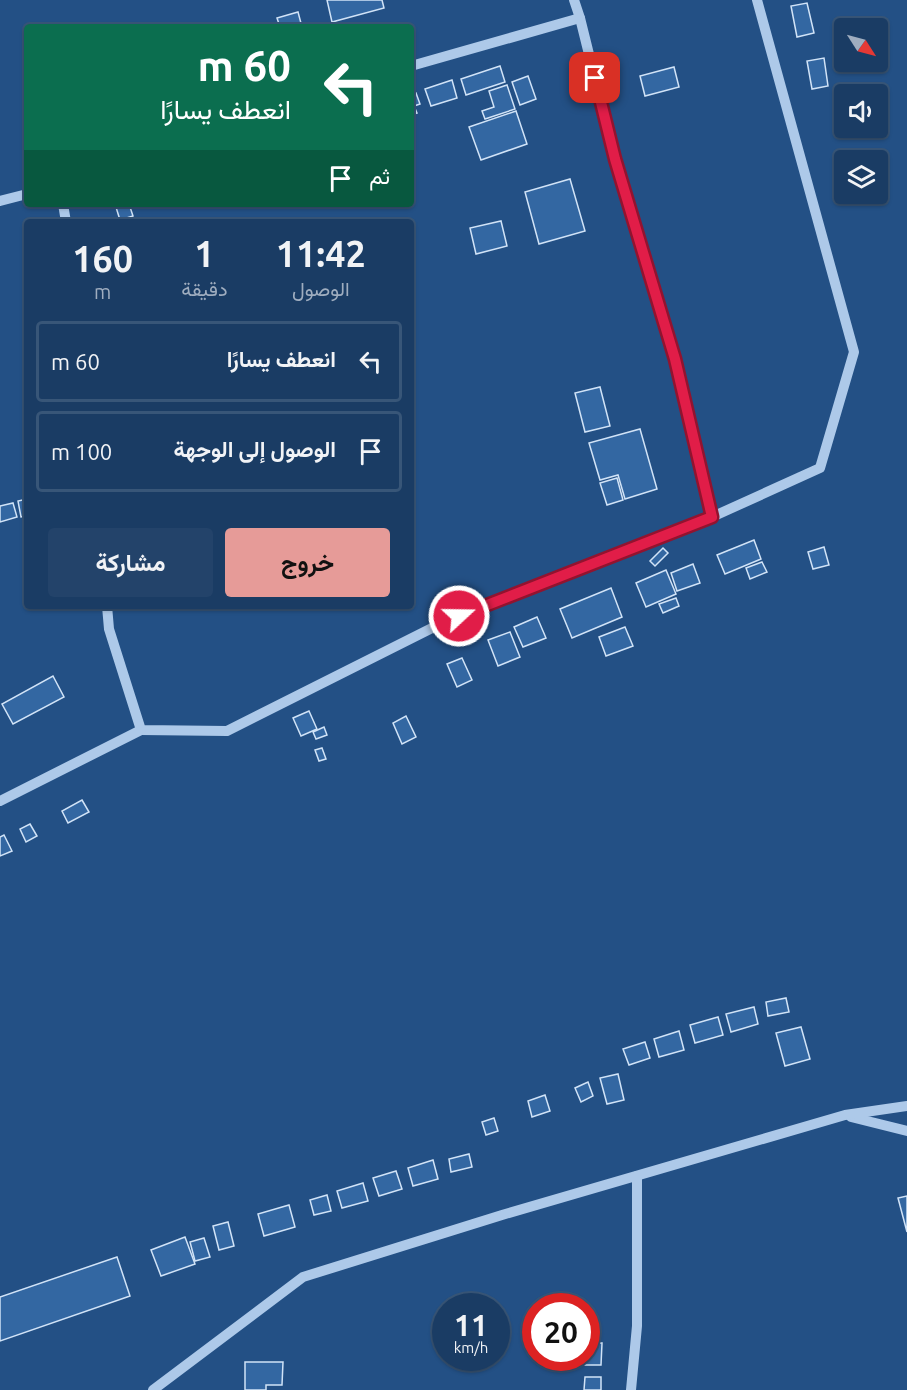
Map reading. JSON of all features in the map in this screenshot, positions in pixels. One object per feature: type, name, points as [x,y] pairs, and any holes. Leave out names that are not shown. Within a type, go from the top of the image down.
[{"type":"street","points":[[574,0],[615,159],[675,359],[712,517]]},
{"type":"street","points":[[0,801],[141,730],[227,731],[438,624],[712,517],[820,468],[854,352],[757,0]]},
{"type":"street","points":[[414,65],[580,18]]},
{"type":"street","points":[[0,201],[24,195]]},
{"type":"street","points":[[107,609],[109,629],[141,730]]},
{"type":"street","points":[[153,1390],[303,1276],[491,1218],[845,1115],[907,1106]]},
{"type":"street","points":[[845,1115],[907,1131]]},
{"type":"street","points":[[631,1390],[638,1326],[637,1176]]},
{"type":"building","points":[[327,0],[382,0],[384,8],[332,22]]},
{"type":"building","points":[[807,3],[814,33],[797,37],[791,6]]},
{"type":"building","points":[[298,12],[301,24],[279,24],[277,18]]},
{"type":"building","points":[[824,58],[828,86],[812,89],[807,61]]},
{"type":"building","points":[[500,66],[505,82],[466,95],[461,79]]},
{"type":"building","points":[[674,67],[679,87],[645,96],[640,76]]},
{"type":"building","points":[[528,76],[536,99],[520,105],[512,82]]},
{"type":"building","points":[[452,80],[457,98],[431,106],[425,89]]},
{"type":"building","points":[[507,85],[515,109],[485,119],[482,111],[494,107],[489,91]]},
{"type":"building","points":[[416,93],[420,104],[414,106],[414,94]]},
{"type":"building","points":[[516,111],[527,144],[481,160],[469,127]]},
{"type":"building","points":[[570,179],[585,231],[539,244],[525,192]]},
{"type":"building","points":[[116,207],[130,207],[133,216],[120,219]]},
{"type":"building","points":[[501,221],[507,246],[476,254],[470,228]]},
{"type":"building","points":[[600,387],[610,426],[585,432],[575,393]]},
{"type":"building","points":[[640,429],[657,489],[625,499],[618,475],[600,480],[589,443]]},
{"type":"building","points":[[617,478],[623,500],[607,505],[600,483]]},
{"type":"building","points":[[24,500],[24,516],[21,517],[18,501]]},
{"type":"building","points":[[13,503],[17,517],[0,522],[0,506]]},
{"type":"building","points":[[754,540],[761,559],[725,574],[717,555]]},
{"type":"building","points":[[824,547],[829,565],[813,569],[808,552]]},
{"type":"building","points":[[663,548],[668,553],[655,566],[650,561]]},
{"type":"building","points":[[762,562],[767,572],[750,579],[746,568]]},
{"type":"building","points":[[693,564],[700,583],[677,591],[671,573]]},
{"type":"building","points":[[666,570],[676,594],[646,607],[636,583]]},
{"type":"building","points":[[611,588],[622,617],[572,638],[560,609]]},
{"type":"building","points":[[676,598],[679,606],[663,613],[659,604]]},
{"type":"building","points":[[537,617],[546,638],[523,647],[514,627]]},
{"type":"building","points":[[625,627],[633,646],[606,656],[599,637]]},
{"type":"building","points":[[510,632],[520,657],[498,666],[488,640]]},
{"type":"building","points":[[462,658],[472,680],[457,687],[447,664]]},
{"type":"building","points":[[53,676],[64,697],[13,724],[2,704]]},
{"type":"building","points":[[309,711],[317,729],[301,736],[293,718]]},
{"type":"building","points":[[406,716],[416,737],[402,744],[393,723]]},
{"type":"building","points":[[324,727],[327,735],[316,739],[313,732]]},
{"type":"building","points":[[322,748],[326,759],[319,761],[315,750]]},
{"type":"building","points":[[82,800],[89,812],[68,823],[62,811]]},
{"type":"building","points":[[30,824],[37,836],[26,842],[20,829]]},
{"type":"building","points":[[4,835],[12,851],[0,856],[0,837]]},
{"type":"building","points":[[786,998],[789,1012],[768,1016],[766,1002]]},
{"type":"building","points":[[754,1007],[758,1024],[731,1032],[726,1014]]},
{"type":"building","points":[[718,1017],[723,1035],[695,1043],[690,1025]]},
{"type":"building","points":[[801,1027],[810,1059],[785,1066],[776,1033]]},
{"type":"building","points":[[679,1031],[684,1050],[659,1057],[654,1039]]},
{"type":"building","points":[[645,1042],[650,1058],[629,1065],[623,1049]]},
{"type":"building","points":[[618,1074],[624,1100],[607,1104],[600,1078]]},
{"type":"building","points":[[588,1082],[593,1096],[581,1102],[575,1088]]},
{"type":"building","points":[[545,1095],[550,1111],[532,1117],[528,1101]]},
{"type":"building","points":[[494,1118],[498,1131],[486,1135],[482,1122]]},
{"type":"building","points":[[469,1154],[472,1167],[451,1172],[449,1159]]},
{"type":"building","points":[[433,1160],[438,1179],[413,1186],[408,1168]]},
{"type":"building","points":[[396,1171],[402,1189],[379,1196],[373,1178]]},
{"type":"building","points":[[363,1183],[368,1201],[342,1208],[337,1191]]},
{"type":"building","points":[[327,1195],[331,1211],[314,1215],[310,1200]]},
{"type":"building","points":[[907,1196],[907,1232],[898,1198]]},
{"type":"building","points":[[289,1205],[295,1227],[264,1236],[258,1214]]},
{"type":"building","points":[[228,1222],[234,1246],[219,1250],[213,1226]]},
{"type":"building","points":[[185,1237],[195,1264],[161,1276],[151,1250]]},
{"type":"building","points":[[204,1238],[210,1257],[195,1261],[190,1242]]},
{"type":"building","points":[[117,1257],[130,1296],[0,1341],[0,1297]]},
{"type":"building","points":[[600,1343],[602,1343],[601,1365]]},
{"type":"building","points":[[245,1362],[283,1362],[282,1385],[266,1385],[266,1390],[245,1390]]},
{"type":"building","points":[[585,1377],[601,1377],[601,1390],[584,1390]]},
{"type":"route","points":[[459,616],[712,517],[675,359],[615,159],[595,78]]}]
